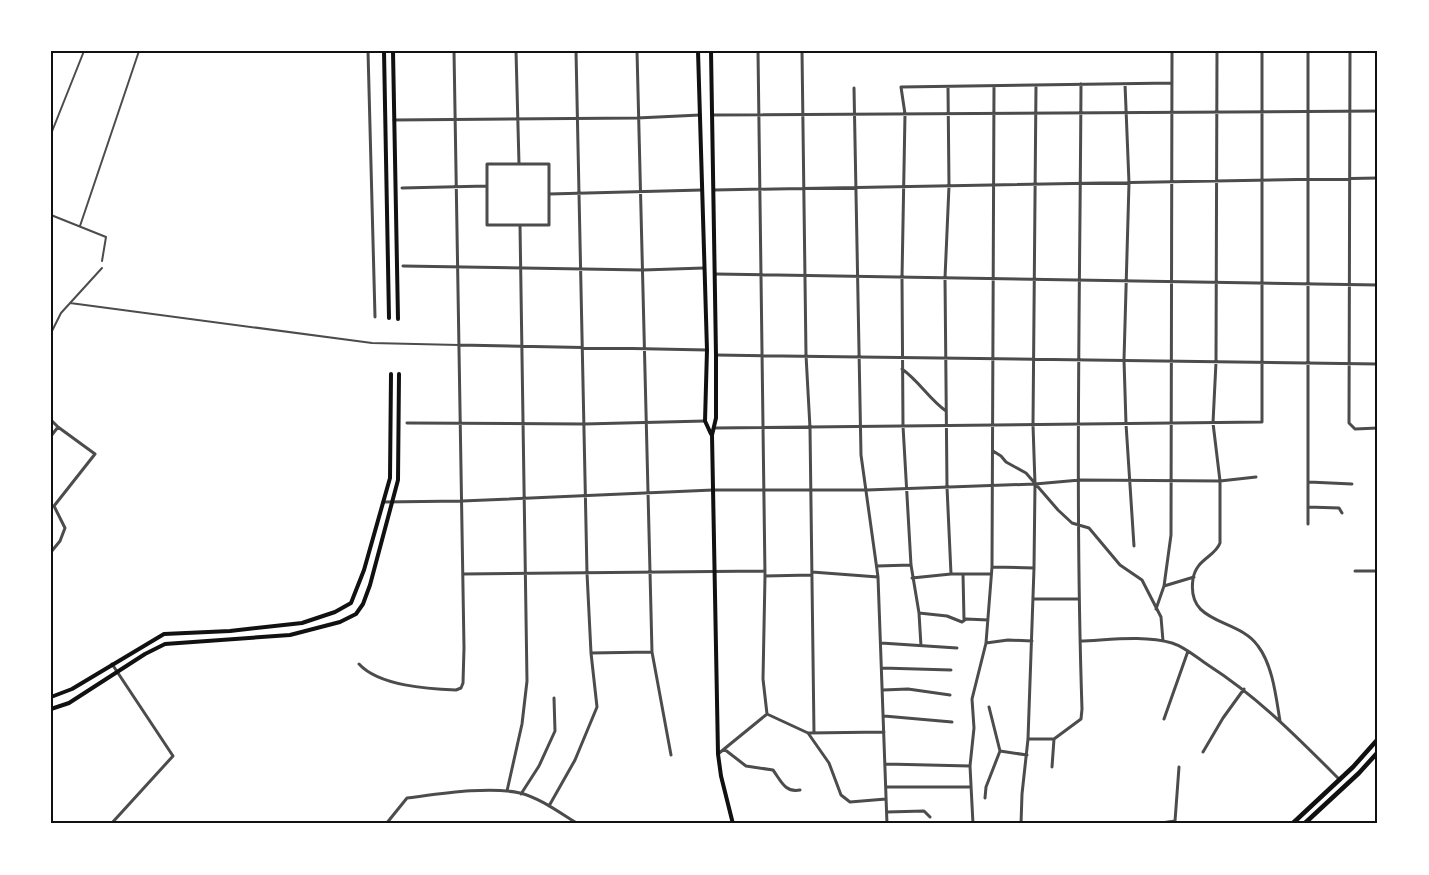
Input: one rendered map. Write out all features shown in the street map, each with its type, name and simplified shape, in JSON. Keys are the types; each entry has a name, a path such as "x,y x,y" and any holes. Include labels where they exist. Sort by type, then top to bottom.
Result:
{"main road":[{"path":"384,51 389,318"},
{"path":"393,51 398,319"},
{"path":"698,51 707,350 705,421 712,435"},
{"path":"711,51 716,355 716,418 712,435 718,754 733,824"},
{"path":"51,697 72,689 151,640 169,633 230,631 302,623 344,609 351,603 357,592 390,478 391,374"},
{"path":"51,709 69,703 145,654 165,644 290,635 340,622 356,614 363,604 370,585 393,503 399,470 399,374"},
{"path":"1292,824 1340,780 1378,739"},
{"path":"1304,824 1352,780 1378,752"}],"street":[{"path":"51,134 84,51"},
{"path":"80,226 140,51"},
{"path":"368,51 375,317"},
{"path":"359,664 370,673 416,688 456,690 461,688 463,683 454,51"},
{"path":"516,51 519,164"},
{"path":"549,806 575,760 597,707 591,653 587,573 576,51"},
{"path":"637,51 652,652 671,756"},
{"path":"758,51 765,576 763,679 768,714"},
{"path":"802,51 814,733"},
{"path":"1156,609 1164,586 1171,535 1172,51"},
{"path":"1217,51 1216,362 1213,423 1220,481 1220,546 1202,562 1194,577 1193,599 1197,607 1246,634 1260,648 1272,681 1281,721"},
{"path":"707,428 1262,422 1262,51"},
{"path":"1308,51 1308,524"},
{"path":"1350,51 1348,423 1355,429 1378,429"},
{"path":"921,646 919,614 912,578 903,426 902,278 905,114 900,87 1172,83"},
{"path":"1028,739 1054,739 1081,719 1079,599 1080,84"},
{"path":"1125,84 1129,183 1124,360 1134,546"},
{"path":"1021,824 1028,739 1034,599 1036,85"},
{"path":"973,824 970,766 974,728 972,699 986,643 992,574 994,86"},
{"path":"948,87 949,186 945,278 947,487 951,574"},
{"path":"855,88 859,427 878,576 887,824"},
{"path":"712,115 1378,111"},
{"path":"394,120 578,119 700,115"},
{"path":"487,164 519,164 549,164 549,225 487,225 487,164"},
{"path":"714,190 1378,178"},
{"path":"402,188 487,186"},
{"path":"549,194 702,190"},
{"path":"51,215 106,237 102,261"},
{"path":"507,792 522,724 526,689 520,225"},
{"path":"403,266 643,270 704,268"},
{"path":"51,333 61,313 102,268"},
{"path":"715,274 1378,285"},
{"path":"70,303 372,343 522,348 707,350"},
{"path":"716,355 1378,364"},
{"path":"902,369 912,375 934,403 946,412"},
{"path":"51,420 95,454 53,508"},
{"path":"407,423 584,424 705,421"},
{"path":"51,436 58,427"},
{"path":"993,451 1002,456 1005,462 1023,471 1070,521 1091,530 1120,566 1142,580 1161,617 1163,641"},
{"path":"383,502 462,501 713,490 867,490 1035,484 1080,480 1220,481 1256,477"},
{"path":"1308,482 1352,484"},
{"path":"51,501 65,528 60,541 51,552"},
{"path":"1308,507 1340,508 1342,513"},
{"path":"877,566 911,565"},
{"path":"992,567 1034,568"},
{"path":"1355,570 1378,571"},
{"path":"463,574 764,571"},
{"path":"765,576 812,573 878,576"},
{"path":"912,578 951,574 992,574"},
{"path":"963,574 964,620"},
{"path":"1164,586 1194,577"},
{"path":"1034,599 1079,599"},
{"path":"919,614 947,616 958,622 988,620"},
{"path":"1080,641 1127,639 1163,641 1178,645 1244,689 1281,721 1340,780"},
{"path":"986,643 1008,640 1032,641"},
{"path":"881,643 957,648"},
{"path":"1164,718 1188,651"},
{"path":"591,653 652,652"},
{"path":"111,824 173,756 112,664"},
{"path":"882,668 951,670"},
{"path":"883,690 908,689 950,695"},
{"path":"1203,752 1244,689"},
{"path":"521,794 539,766 555,731 554,698"},
{"path":"985,798 986,787 1000,751 989,707"},
{"path":"768,714 808,733 885,732"},
{"path":"718,754 768,714"},
{"path":"884,716 952,722"},
{"path":"808,733 829,763 845,800 850,802 886,799"},
{"path":"1052,767 1054,739"},
{"path":"724,749 746,766 773,770 786,789 800,790"},
{"path":"1000,751 1027,754"},
{"path":"886,764 970,766"},
{"path":"1179,767 1175,820 1179,824"},
{"path":"886,787 971,787"},
{"path":"386,824 407,798 455,792 521,794 549,806 578,824"},
{"path":"887,812 924,812 930,817"},
{"path":"1154,824 1175,820"}]}
